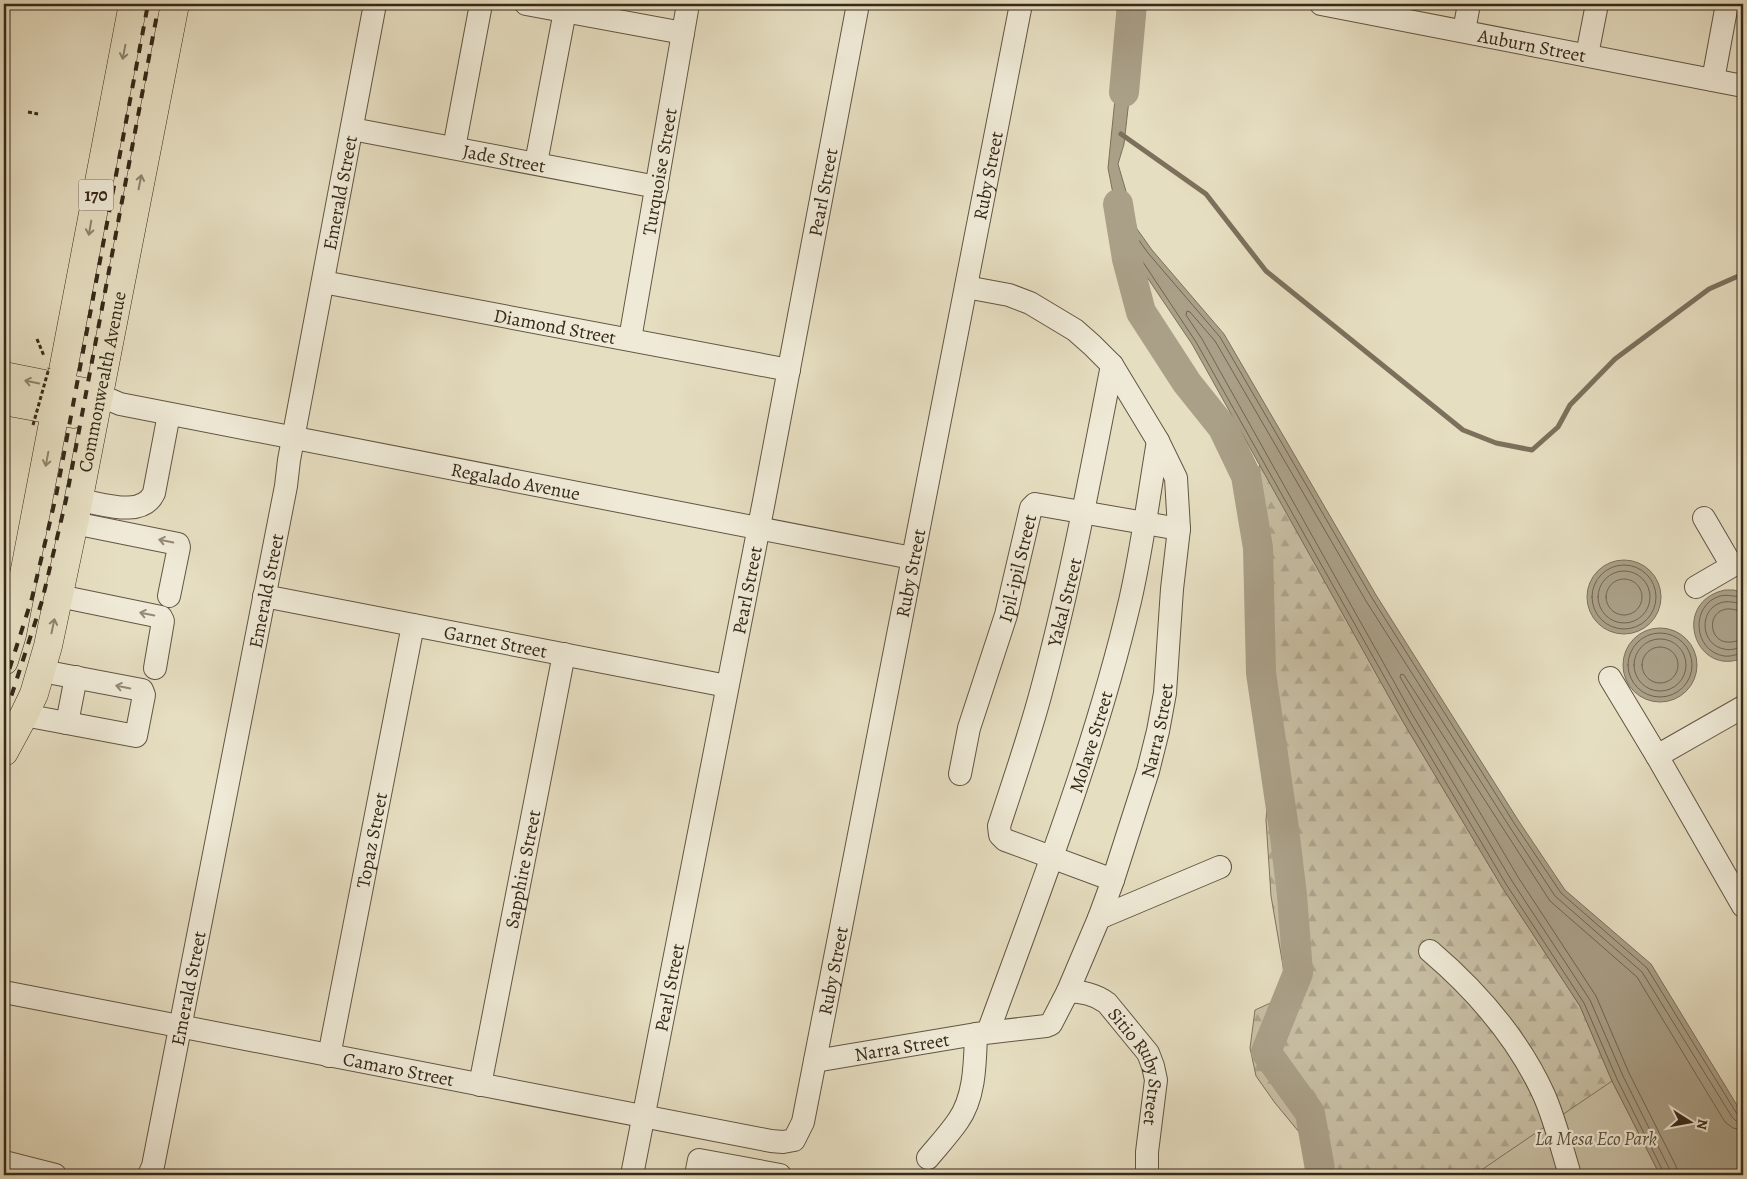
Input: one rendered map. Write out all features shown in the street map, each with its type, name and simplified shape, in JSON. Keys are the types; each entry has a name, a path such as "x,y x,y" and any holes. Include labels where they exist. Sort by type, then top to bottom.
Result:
{"main road":[{"name":"Commonwealth Avenue","path":"6,656 55,389 133,4"},
{"name":"Commonwealth Avenue","path":"4,752 24,715 42,671 77,511 105,406 175,4"},
{"name":"Regalado Avenue","path":"4,376 55,389 105,406"},
{"name":"Regalado Avenue","path":"4,401 55,389"},
{"path":"6,656 26,666 33,673 42,671"}],"street":[{"name":"Emerald Street","path":"149,1175 153,1166 181,1027 375,4"},
{"path":"454,148 481,4"},
{"path":"526,4 683,34"},
{"name":"Turquoise Street","path":"630,340 688,4"},
{"name":"Pearl Street","path":"632,1175 789,370 858,4"},
{"name":"Ruby Street","path":"794,1140 803,1122 1020,4"},
{"path":"1464,32 1469,4"},
{"path":"1587,55 1597,4"},
{"path":"1713,80 1727,4"},
{"name":"Auburn Street","path":"1330,5 1743,86"},
{"path":"536,164 565,11"},
{"name":"Jade Street","path":"352,129 657,186"},
{"name":"Diamond Street","path":"323,282 789,370"},
{"name":"Narra Street","path":"815,1061 982,1033 1046,1026 1054,1020 1099,918 1113,880 1148,771 1158,732 1166,685 1172,589 1179,529 1176,478 1158,441 1112,365 1075,330 1030,303 1009,295 966,286"},
{"name":"Yakal Street","path":"1052,858 1005,840 1000,835 999,826 1040,698 1084,513 1112,365"},
{"name":"Regalado Avenue","path":"105,406 169,414 912,558"},
{"path":"77,511 132,508 147,503 154,493 169,414"},
{"name":"Molave Street","path":"928,1158 958,1121 967,1104 982,1033 1052,858 1101,706 1130,599 1158,441"},
{"name":"Ipil-ipil Street","path":"960,774 969,728 1006,615 1031,508 1035,504 1179,529"},
{"path":"77,511 178,544 169,596"},
{"path":"1696,587 1739,568 1704,518"},
{"path":"59,596 161,617 163,621 155,668"},
{"name":"Garnet Street","path":"264,596 727,686"},
{"name":"Topaz Street","path":"329,1056 413,625"},
{"name":"Sapphire Street","path":"480,1085 564,654"},
{"path":"24,715 136,736 144,695 142,690 42,671"},
{"path":"67,723 76,677"},
{"path":"1610,678 1743,906"},
{"path":"1657,756 1743,707"},
{"path":"1052,858 1113,880"},
{"path":"1099,918 1220,868"},
{"path":"1430,952 1454,971 1476,994 1499,1021 1527,1060 1545,1097 1570,1175"},
{"name":"Sitio Ruby Street","path":"1068,991 1085,993 1100,998 1107,1003 1148,1053 1156,1080 1147,1175"},
{"name":"Camaro Street","path":"4,992 771,1141 783,1142 794,1140"},
{"path":"696,1175 699,1160 780,1175"},
{"path":"4,1162 55,1175"}],"path":[{"path":"28,112 38,114"},
{"path":"33,425 55,389"}],"green space":[{"path":"1260,465 1402,720 1502,887 1580,1006 1612,1081 1660,1175 1309,1175 1304,1138 1275,1103 1256,1076 1250,1048 1255,1010 1288,995 1271,896 1266,820 1269,776 1240,506"},
{"name":"La Mesa Eco Park","path":"1612,1081 1660,1175 1474,1175"}],"water":[{"path":"1117,4 1123,4 1130,91 1124,144 1118,164 1137,229 1152,250 1224,334 1376,595 1518,820 1565,890 1651,964 1743,1115 1743,1175 1660,1175 1612,1081 1580,1006 1502,887 1402,720 1192,344 1122,240 1108,168 1116,89 1123,70"},
{"path":"1624,560 1645,566 1655,576 1661,597 1655,618 1645,628 1624,634 1603,628 1593,618 1587,597 1593,576 1603,566"},
{"path":"1725,590 1743,593 1743,658 1726,661 1712,658 1702,648 1695,636 1694,622 1698,608 1708,597"},
{"path":"1660,628 1681,634 1691,644 1697,665 1691,686 1681,696 1660,702 1639,696 1629,686 1623,665 1629,644 1639,634"}],"waterway":[{"path":"1124,92 1132,4"},
{"path":"1121,134 1206,194 1266,271 1463,430 1496,443 1532,450 1558,427 1570,405 1615,359 1709,289 1743,274"},
{"path":"1118,204 1127,259 1141,312 1187,383 1223,428 1246,476 1258,548 1261,673 1284,829 1292,895 1298,973 1266,1052 1310,1113 1321,1175"}],"railway":[{"path":"4,686 32,598 56,496 148,4"},
{"path":"4,712 12,694 42,601 66,500 159,4"}]}
